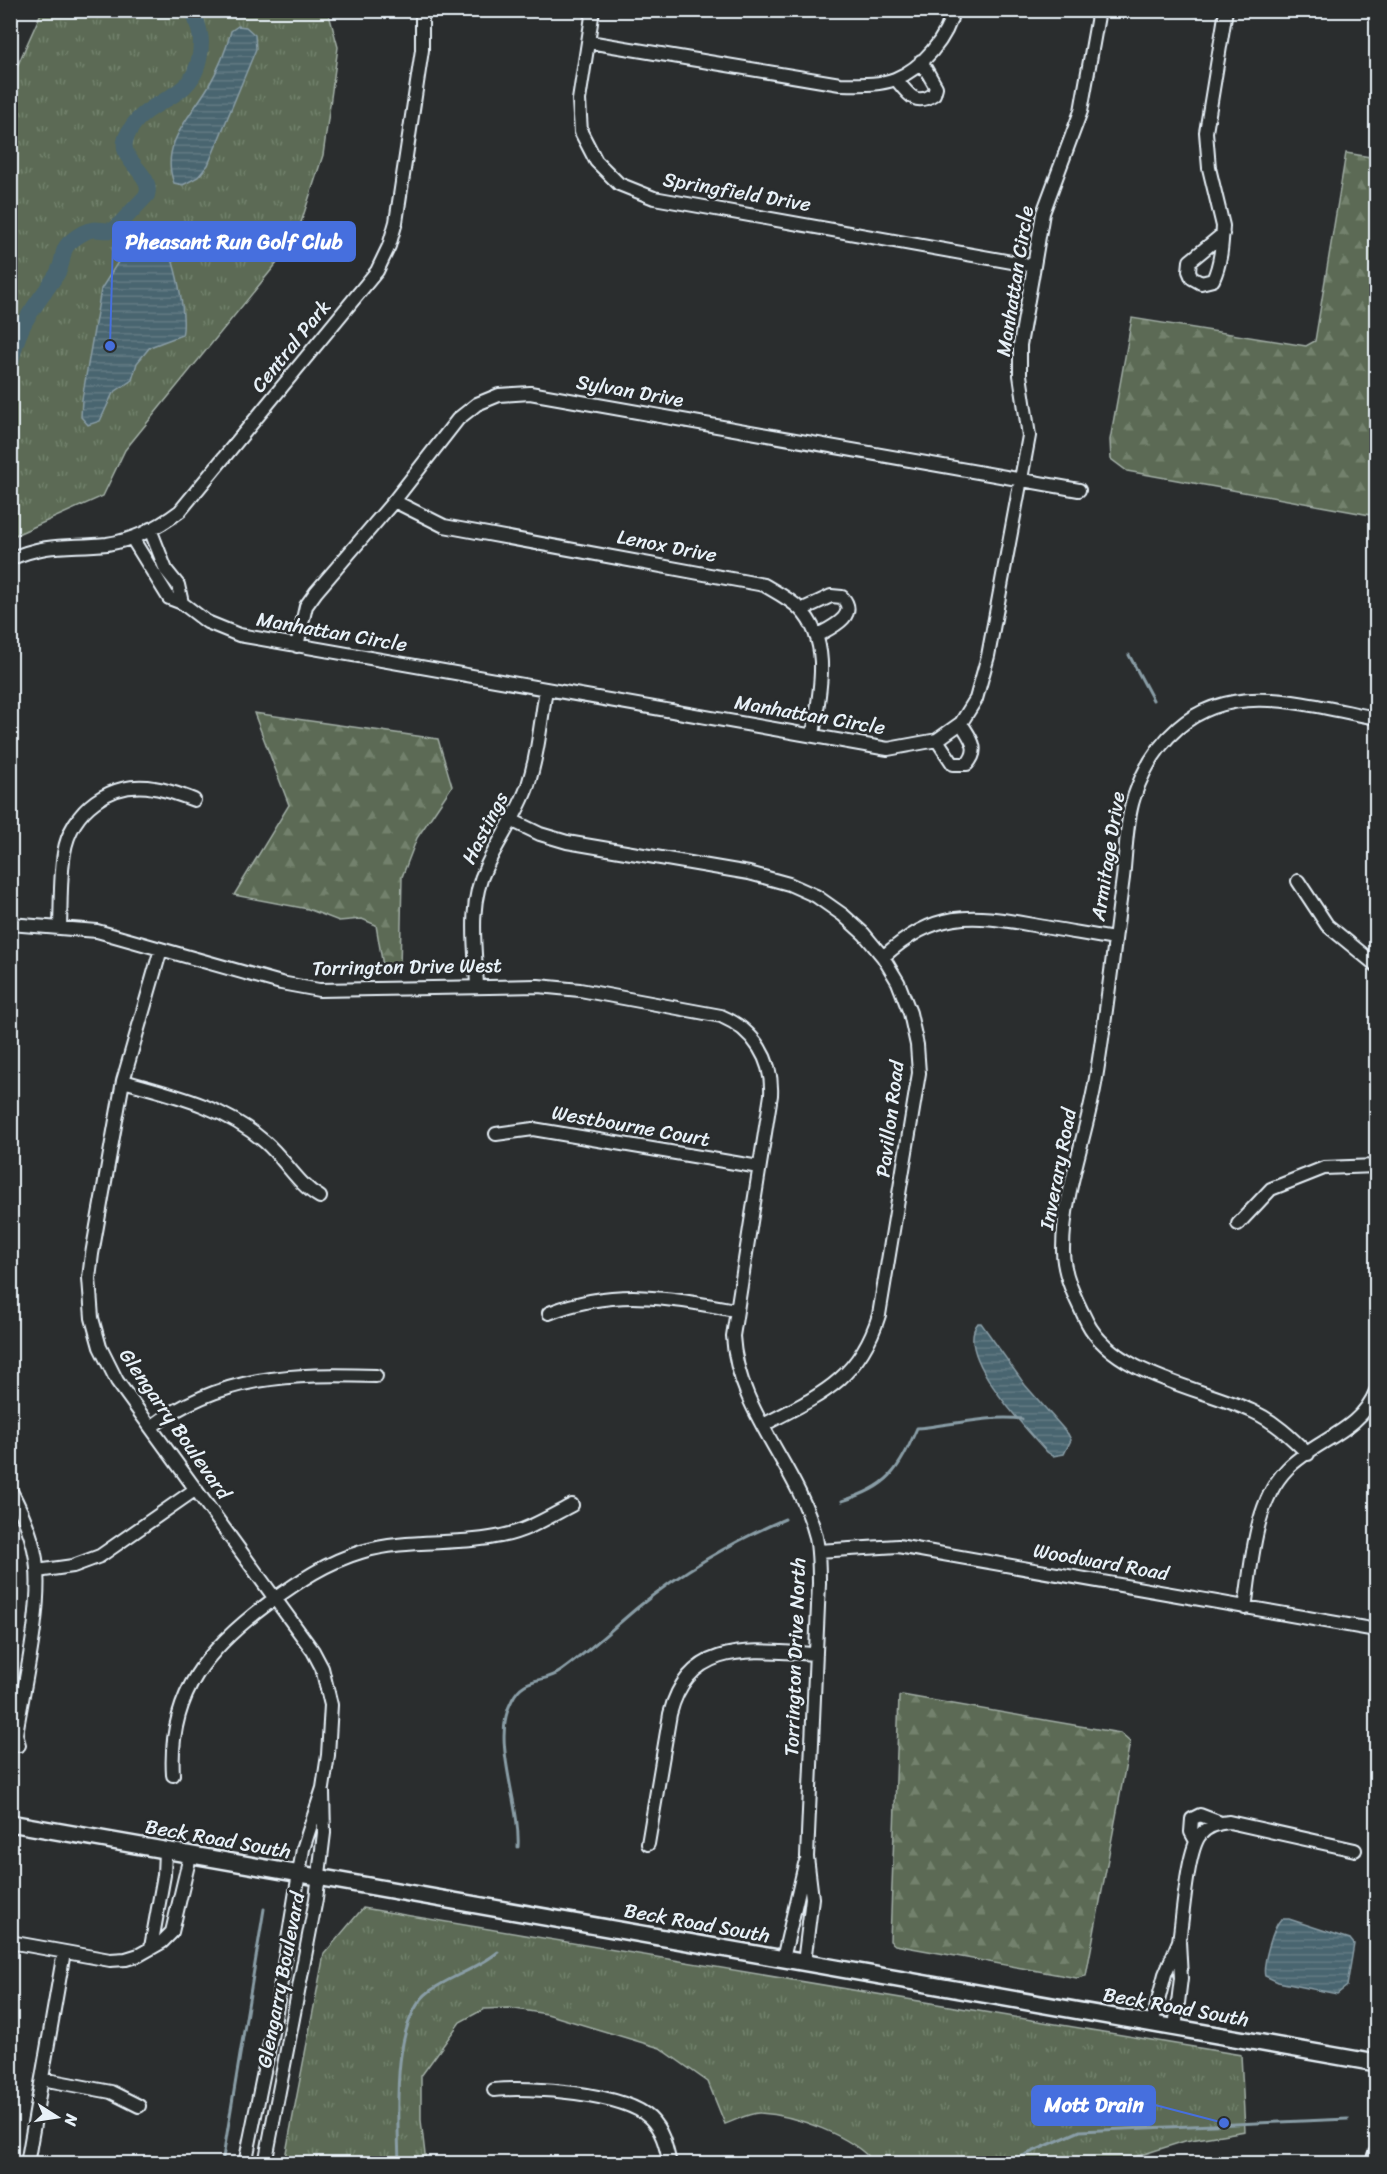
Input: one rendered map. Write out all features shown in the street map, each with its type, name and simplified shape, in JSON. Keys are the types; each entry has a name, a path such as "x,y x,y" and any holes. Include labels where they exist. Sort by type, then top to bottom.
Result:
{"main road":[{"name":"Beck Road South","path":"10,1823 1377,2063"},
{"path":"1375,2163 1377,2155"}],"street":[{"name":"Central Park","path":"10,559 35,549 60,545 108,544 132,537 164,523 192,498 377,271 389,246 396,222 423,50 422,10"},
{"name":"Springfield Drive","path":"594,10 579,100 581,132 596,161 619,184 654,198 1034,266"},
{"path":"589,42 840,84 873,84 896,79 921,61 941,40 953,10"},
{"name":"Manhattan Circle","path":"132,537 168,598 182,603 207,622 239,635 888,749 937,740 962,723 976,699 988,656 1029,436 1020,375 1020,345 1043,213 1081,111 1100,10"},
{"path":"1222,234 1223,226 1209,168 1206,132 1226,10"},
{"path":"896,79 913,99 919,101 934,94 936,87 921,61"},
{"name":"Sylvan Drive","path":"297,646 306,606 316,592 394,501 458,419 477,404 499,395 530,393 1079,490"},
{"name":"Lenox Drive","path":"394,501 444,526 579,549 764,585 801,610 816,636 822,670 813,735"},
{"path":"150,529 166,570 178,585 182,603"},
{"path":"801,610 831,596 842,597 846,601 848,610 845,618 816,636"},
{"name":"Hastings","path":"477,985 474,914 477,894 486,865 507,832 532,770 546,689"},
{"name":"Armitage Drive","path":"883,957 912,935 929,926 961,917 994,917 1115,939 1133,800 1153,754 1179,727 1207,709 1240,700 1274,698 1377,717"},
{"path":"937,740 953,764 967,764 973,757 975,747 962,723"},
{"path":"60,926 66,843 75,823 88,806 107,793 129,787 154,788 194,800"},
{"name":"Pavillon Road","path":"511,820 540,834 567,842 749,873 789,884 816,896 843,915 864,934 883,957 898,982 910,1013 917,1045 919,1073 879,1315 865,1350 842,1379 821,1395 762,1425"},
{"path":"1298,881 1327,925 1377,965"},
{"name":"Torrington Drive West","path":"10,924 60,926 97,931 281,983 318,990 477,985 538,986 580,990 703,1012 736,1024 748,1033 760,1049"},
{"name":"Inverary Road","path":"1115,939 1096,1078 1065,1216 1063,1252 1071,1287 1089,1326 1112,1351 1149,1372 1252,1411 1283,1429 1308,1454"},
{"name":"Glengarry Boulevard","path":"161,949 123,1081 92,1254 90,1302 96,1335 106,1363 313,1651 328,1686 332,1722 323,1788 324,1833 319,1878 265,2163"},
{"name":"Torrington Drive North","path":"760,1049 767,1063 771,1087 735,1310 733,1336 736,1363 745,1392 807,1513 818,1551 807,1857 812,1898 804,1963"},
{"path":"123,1081 192,1101 228,1116 266,1142 308,1190 320,1197"},
{"name":"Westbourne Court","path":"496,1134 533,1129 759,1167"},
{"path":"1238,1224 1271,1189 1324,1168 1377,1166"},
{"path":"549,1313 584,1301 627,1296 673,1299 735,1310"},
{"path":"151,1427 190,1401 230,1386 274,1379 376,1376"},
{"path":"1245,1608 1255,1540 1267,1502 1287,1469 1350,1427 1377,1391"},
{"path":"10,1489 30,1532 37,1570 36,1602 16,1734 19,1745"},
{"path":"37,1570 73,1566 100,1556 195,1489"},
{"path":"173,1774 172,1759 178,1720 193,1681 217,1645 275,1598 318,1570 361,1552 400,1544 504,1535 523,1530 572,1505"},
{"name":"Woodward Road","path":"818,1551 898,1546 1377,1630"},
{"path":"648,1844 670,1714 675,1697 687,1677 713,1658 735,1652 816,1653"},
{"name":"Glengarry Boulevard","path":"245,2163 275,2018 298,1875 308,1829 323,1788"},
{"path":"1175,2028 1181,1978 1179,1941 1194,1846 1205,1830 1221,1823 1355,1850"},
{"path":"151,1947 164,1875 165,1851"},
{"path":"10,1942 115,1961 133,1957 162,1942 172,1932 190,1856"},
{"name":"Torrington Drive North","path":"783,1959 807,1857"},
{"path":"1152,2024 1165,1974 1179,1941"},
{"path":"27,2163 64,1952"},
{"path":"42,2079 111,2092 139,2106"},
{"path":"494,2090 534,2088 634,2107 656,2124 664,2140 670,2163"},
{"path":"251,2138 269,2142"}],"green space":[{"path":"42,11 328,11 338,47 323,155 295,241 125,450 103,496 11,537 11,80"},
{"path":"1346,153 1376,158 1376,516 1127,471 1111,459 1110,440 1132,318 1306,346 1315,341"},
{"path":"254,713 438,739 452,786 417,838 402,877 400,969 384,972 376,925 362,919 339,921 308,909 234,895 289,805"},
{"path":"902,1695 1120,1733 1130,1742 1086,1976 1077,1978 895,1945 890,1941 899,1697"},
{"path":"363,1908 1241,2055 1245,2131 1185,2141 1116,2163 874,2163 865,2153 838,2136 790,2118 756,2113 725,2124 708,2082 660,2048 547,2014 509,2008 484,2009 460,2022 421,2076 421,2120 426,2163 284,2163 324,1954"}],"water":[{"path":"238,26 246,27 255,35 256,49 208,165 198,177 183,185 174,183 170,169 174,144 186,120 216,73 231,31"},
{"path":"156,228 168,247 177,278 183,312 182,335 150,347 137,363 132,380 113,393 100,421 88,425 81,417 82,399 101,289 118,262"},
{"path":"978,1323 981,1323 1025,1385 1068,1434 1071,1440 1064,1454 1053,1456 1047,1452 1024,1427 996,1390 975,1353 973,1336"},
{"path":"1281,1919 1289,1919 1350,1939 1354,1944 1347,1986 1337,1994 1278,1982 1265,1976 1269,1946"}],"waterway":[{"path":"10,368 22,327 57,274 65,248 87,231 114,230 147,195 148,187 145,180 126,154 126,138 135,123 146,112 182,89 192,78 198,63 201,42 193,10"},
{"path":"1129,655 1153,700"},
{"path":"842,1501 871,1490 890,1475 904,1456 917,1428 983,1419 1022,1419"},
{"path":"518,1847 518,1830 504,1734 506,1716 517,1692 528,1683 561,1671 653,1595 689,1570 727,1547 785,1519"},
{"path":"222,2164 264,1909"},
{"path":"399,2164 399,2071 408,2024 417,2005 430,1991 498,1952"},
{"path":"1004,2164 1080,2131 1348,2119"}],"place":[{"name":"Pheasant Run Golf Club","path":"110,346"},
{"name":"Mott Drain","path":"1224,2123"}]}
